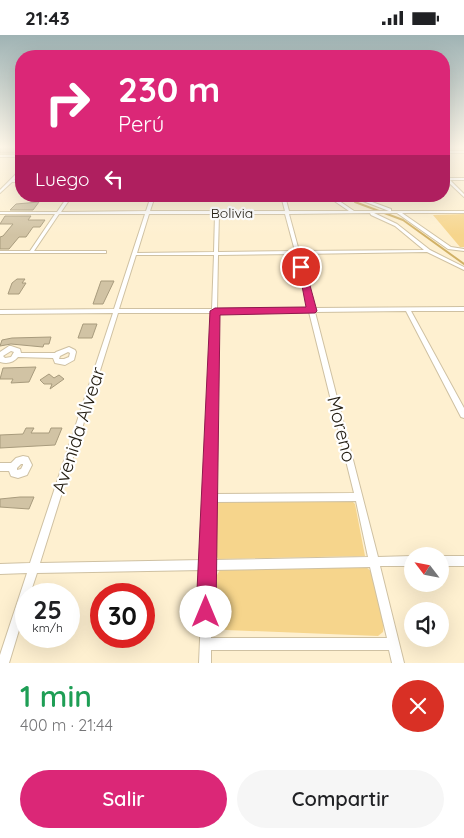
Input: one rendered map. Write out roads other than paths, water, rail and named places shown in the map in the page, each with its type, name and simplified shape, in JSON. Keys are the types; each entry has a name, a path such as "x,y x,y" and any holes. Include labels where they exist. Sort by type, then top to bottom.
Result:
{"street":[{"path":"0,192 15,177"},
{"path":"450,178 464,179"},
{"path":"450,182 464,195"},
{"path":"31,252 66,202"},
{"name":"Avenida Alvear","path":"3,663 151,202"},
{"name":"Moreno","path":"284,202 359,497 398,663"},
{"path":"338,202 354,212"},
{"path":"363,202 396,212 453,249 464,250"},
{"path":"371,212 396,225 428,251 464,269"},
{"name":"Bolivia","path":"0,213 464,212"},
{"path":"205,663 206,563 210,498 217,213"},
{"path":"135,253 428,251"},
{"path":"0,252 104,252"},
{"path":"0,313 463,309"},
{"path":"408,310 464,415"},
{"path":"0,355 14,348 18,351 17,355"},
{"path":"0,355 9,360 17,355 56,356"},
{"path":"0,467 13,467"},
{"path":"210,498 359,497"},
{"path":"0,569 206,563 404,561"},
{"path":"449,561 464,561"},
{"path":"206,644 393,644"}],"waterway":[{"path":"355,202 403,220 464,264"}]}
